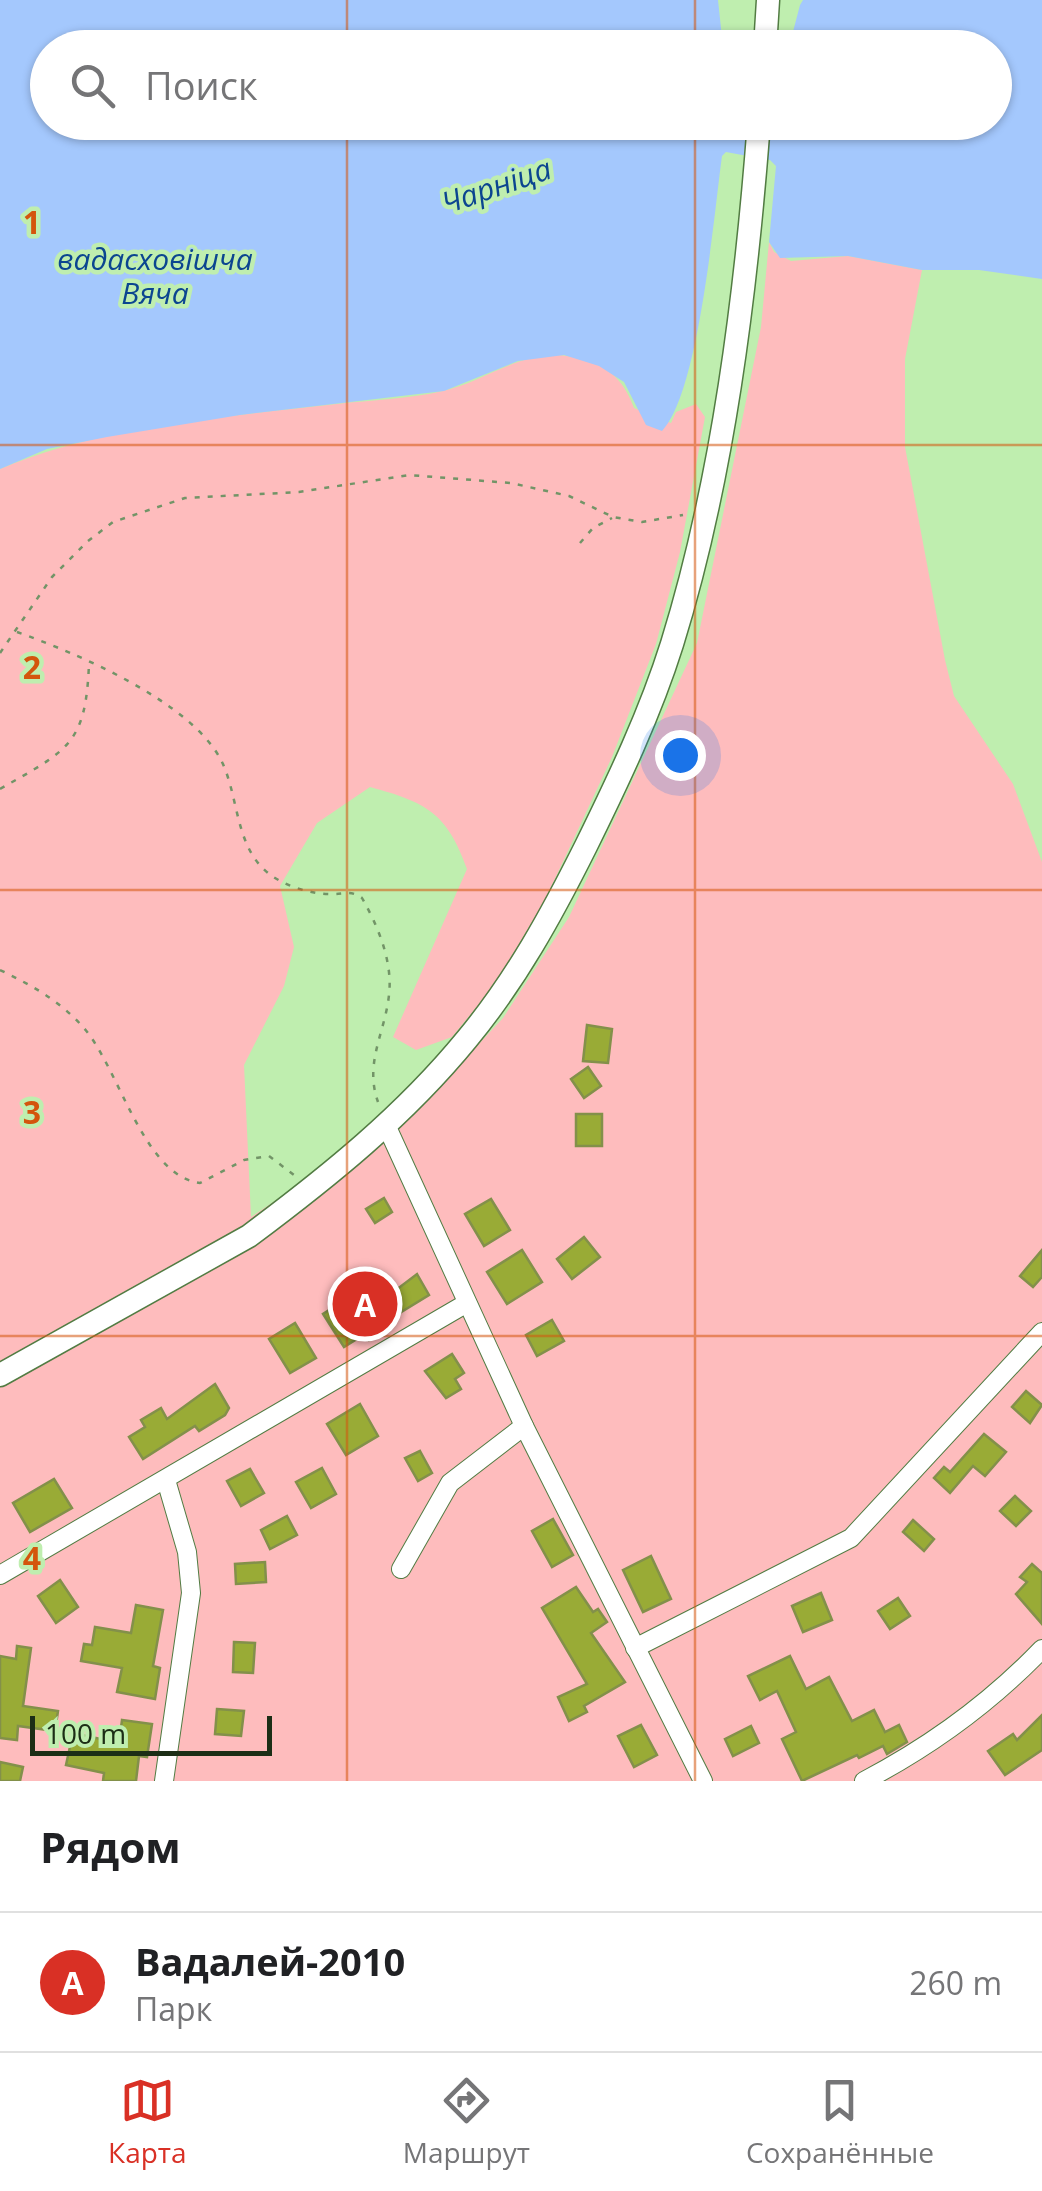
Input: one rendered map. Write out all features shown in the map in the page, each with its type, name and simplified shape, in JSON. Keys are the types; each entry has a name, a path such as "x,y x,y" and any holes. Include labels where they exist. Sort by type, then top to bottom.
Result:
{"street":[{"path":"766,30 768,0"},
{"path":"0,1375 248,1236 309,1190 387,1127 468,1038 511,982 554,908 607,802 671,647 707,509 758,140"},
{"path":"387,1127 524,1426 703,1781"},
{"path":"0,1574 467,1302"},
{"path":"635,1648 851,1538 1042,1332"},
{"path":"400,1569 450,1482 524,1426"},
{"path":"164,1781 191,1593 187,1552 166,1480"},
{"path":"864,1781 911,1756 1004,1688 1042,1649"}],"path":[{"path":"0,653 52,576 113,522 185,498 299,492 409,475 511,482 568,496 613,518 663,522 707,509"},
{"path":"580,543 594,528 613,518"},
{"path":"16,631 90,660 152,696 204,737 220,757 232,786 244,840 269,874 290,886 362,898 386,957 390,991 372,1061 372,1088 387,1127"},
{"path":"0,789 61,752 78,734 85,718 90,660"},
{"path":"0,970 43,990 83,1027 111,1068 142,1133 171,1171 200,1183 244,1160 269,1156 309,1190"}],"shaded area":[{"path":"769,242 774,252 791,261 848,256 922,270 905,359 905,447 945,660 954,696 1013,784 1042,862 1042,1781 0,1781 0,469 81,442 166,425 430,394 519,362 551,355 601,366 624,387 634,408 671,423 676,412 696,404 705,417 680,552 656,644 612,757 545,900 494,986 452,1037 416,1050 393,1037 467,869 451,834 432,812 406,798 370,787 317,823 280,886 294,947 284,986 244,1065 251,1217 417,1106 447,1078 503,1018 569,917 697,643 761,327"}],"water":[{"name":"вадасховішча Вяча","path":"0,0 718,0 721,30 30,30 30,140 1012,140 1012,30 793,30 803,0 1042,0 1042,279 979,270 922,270 848,256 780,258 769,242 776,166 770,160 726,152 722,156 695,343 675,411 662,431 646,425 624,382 599,366 564,355 518,361 444,391 240,415 107,437 47,449 0,469"}],"building":[{"path":"587,1025 612,1029 608,1063 583,1061"},
{"path":"588,1067 601,1086 584,1098 571,1079"},
{"path":"576,1114 602,1114 602,1146 576,1146"},
{"path":"384,1198 392,1212 375,1223 366,1209"},
{"path":"491,1199 510,1230 484,1246 465,1214"},
{"path":"584,1237 600,1257 572,1279 557,1259"},
{"path":"522,1250 542,1282 507,1304 487,1272"},
{"path":"1042,1250 1042,1277 1033,1287 1020,1276"},
{"path":"417,1274 429,1295 385,1322 389,1327 369,1340 365,1334 344,1347 323,1314 364,1288 375,1306"},
{"path":"552,1320 564,1341 537,1356 526,1335"},
{"path":"295,1323 316,1358 290,1373 269,1339"},
{"path":"452,1354 464,1373 455,1379 461,1389 446,1398 425,1371"},
{"path":"215,1384 229,1408 225,1415 199,1431 195,1426 143,1459 129,1437 145,1427 141,1420 161,1408 167,1419"},
{"path":"1026,1391 1042,1405 1030,1423 1012,1407"},
{"path":"360,1404 378,1436 346,1455 327,1424"},
{"path":"984,1434 1006,1452 985,1476 973,1466 950,1493 934,1478 944,1467 950,1472"},
{"path":"420,1451 432,1473 418,1481 405,1458"},
{"path":"322,1468 336,1494 311,1508 296,1482"},
{"path":"250,1469 264,1493 241,1506 227,1481"},
{"path":"54,1479 72,1508 30,1532 13,1503"},
{"path":"1015,1496 1031,1511 1016,1526 1000,1511"},
{"path":"287,1516 297,1535 270,1549 261,1530"},
{"path":"553,1519 573,1555 552,1567 532,1531"},
{"path":"913,1520 934,1539 924,1551 903,1532"},
{"path":"651,1556 671,1599 643,1612 623,1570"},
{"path":"265,1562 266,1582 236,1584 235,1564"},
{"path":"1032,1564 1042,1573 1042,1624 1016,1594 1027,1582 1020,1577"},
{"path":"60,1580 78,1607 56,1623 38,1596"},
{"path":"576,1587 593,1612 598,1609 607,1622 591,1633 625,1682 584,1706 587,1712 569,1721 558,1697 587,1684 542,1608"},
{"path":"821,1593 832,1620 803,1632 792,1606"},
{"path":"898,1598 910,1616 890,1629 878,1611"},
{"path":"136,1605 163,1610 153,1666 160,1668 155,1699 117,1692 122,1668 81,1661 84,1644 92,1645 95,1627 131,1633"},
{"path":"234,1642 255,1643 253,1673 233,1672"},
{"path":"17,1646 31,1648 23,1706 58,1711 55,1731 18,1726 17,1740 0,1738 0,1656 16,1659"},
{"path":"790,1656 806,1689 829,1677 852,1721 874,1710 885,1732 899,1725 907,1742 887,1754 883,1746 859,1758 857,1755 802,1781 782,1739 796,1732 777,1691 760,1700 748,1676"},
{"path":"217,1709 244,1711 241,1736 215,1734"},
{"path":"1042,1715 1042,1750 1005,1775 988,1751 1013,1734 1017,1740"},
{"path":"122,1720 152,1724 147,1757 139,1756 136,1781 103,1781 104,1773 66,1765 73,1733 119,1743"},
{"path":"641,1725 657,1755 634,1767 618,1736"},
{"path":"751,1726 759,1743 733,1756 725,1739"},
{"path":"0,1762 23,1767 20,1781 0,1781"}],"place":[{"name":"Вадалей-2010","path":"365,1304"}],"water label":[{"name":"Чарніца","path":"496,185"}]}
